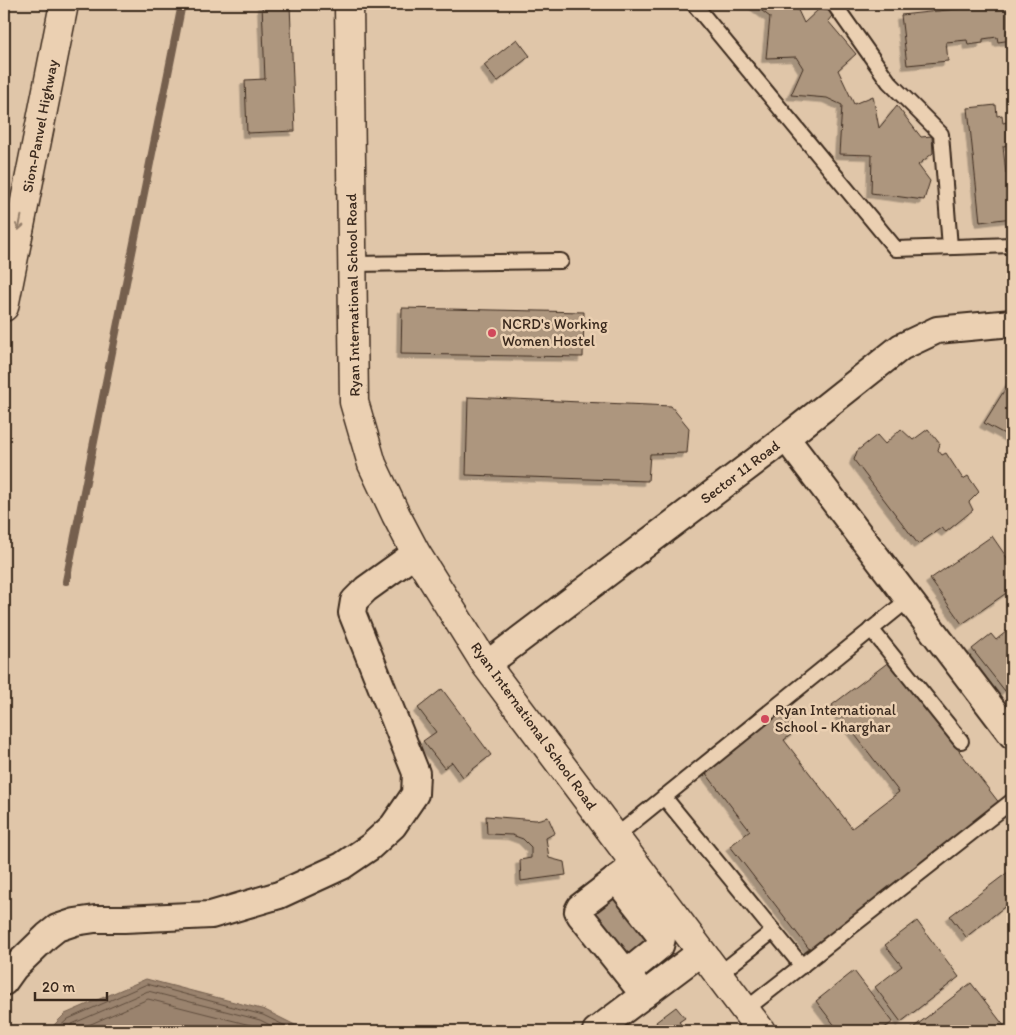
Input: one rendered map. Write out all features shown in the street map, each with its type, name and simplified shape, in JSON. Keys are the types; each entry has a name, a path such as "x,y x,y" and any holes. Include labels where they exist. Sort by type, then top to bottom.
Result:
{"main road":[{"name":"Sion-Panvel Highway","path":"4,307 64,4"},
{"name":"Ryan International School Road","path":"349,4 354,402 372,464 416,553 486,665 616,836 626,872 701,952 753,1021"}],"street":[{"name":"Sector 11 Road","path":"486,665 786,438 901,347 937,330 1012,323"},
{"path":"786,438 1012,735"},
{"path":"4,982 14,968 58,928 75,922 95,919 211,916 279,895 342,866 370,846 393,826 415,794 416,773 352,613 354,601 366,589 416,553"},
{"path":"627,973 660,946 662,938 626,872 578,910 644,995"},
{"path":"604,1029 644,995 701,952"}],"lane":[{"path":"694,4 896,249 1012,245"},
{"path":"834,4 889,82 941,134 950,247"},
{"path":"352,264 561,261"},
{"path":"616,836 909,599"},
{"path":"871,629 961,741"},
{"path":"664,797 802,966"},
{"path":"753,1021 802,966 1012,801"},
{"path":"718,975 773,930"}],"water":[{"path":"146,979 265,1010 307,1031 48,1031 65,1014"}],"building":[{"path":"262,4 290,4 295,131 247,133 245,80 265,79"},
{"path":"753,4 796,6 804,23 819,9 835,12 828,21 856,54 838,70 854,104 873,96 879,128 897,106 921,137 932,136 933,153 918,165 930,181 924,200 871,193 872,155 839,154 842,105 827,98 791,95 803,68 796,57 766,58 770,17"},
{"path":"1012,4 1012,40 998,42 997,37 983,39 983,43 968,45 967,40 946,42 948,61 907,65 901,15"},
{"path":"517,39 530,56 497,82 484,65"},
{"path":"996,105 997,116 1002,115 1003,123 1007,122 1010,145 1003,146 1006,174 1012,173 1012,218 980,222 968,108"},
{"name":"NCRD's Working Women Hostel","path":"402,308 584,312 583,357 401,354"},
{"path":"1012,378 1012,438 984,423"},
{"path":"468,397 671,406 689,428 687,453 650,454 648,481 466,475"},
{"path":"901,429 913,440 928,429 940,444 938,450 942,455 946,453 963,479 968,476 979,492 969,502 973,510 946,532 941,528 918,544 854,460 857,451 877,435 885,444"},
{"path":"992,536 1012,565 1012,589 962,624 930,579"},
{"path":"1012,627 1012,685 1005,691 972,649 991,634 996,640"},
{"path":"890,661 1000,804 810,950 730,846 750,831 705,772 783,712 796,731 784,740 852,828 899,792 832,705"},
{"path":"442,689 491,755 463,777 452,762 444,768 423,741 436,732 418,708"},
{"path":"486,816 536,820 548,817 555,833 546,838 549,858 564,862 566,875 521,881 520,860 531,858 531,847 523,839 512,835 487,834"},
{"path":"1012,869 1012,901 966,937 950,916"},
{"path":"615,883 657,938 629,968 580,910"},
{"path":"917,921 959,977 901,1022 875,987 902,966 885,945"},
{"path":"854,971 893,1022 880,1031 839,1031 816,1001"},
{"path":"971,983 1008,1031 909,1031"},
{"path":"676,1007 685,1018 679,1022 686,1031 660,1031 662,1030 656,1022"}],"waterway":[{"path":"66,581 182,4"}],"place":[{"name":"NCRD's Working Women Hostel","path":"492,333"},
{"name":"Ryan International School - Kharghar","path":"765,719"}]}
